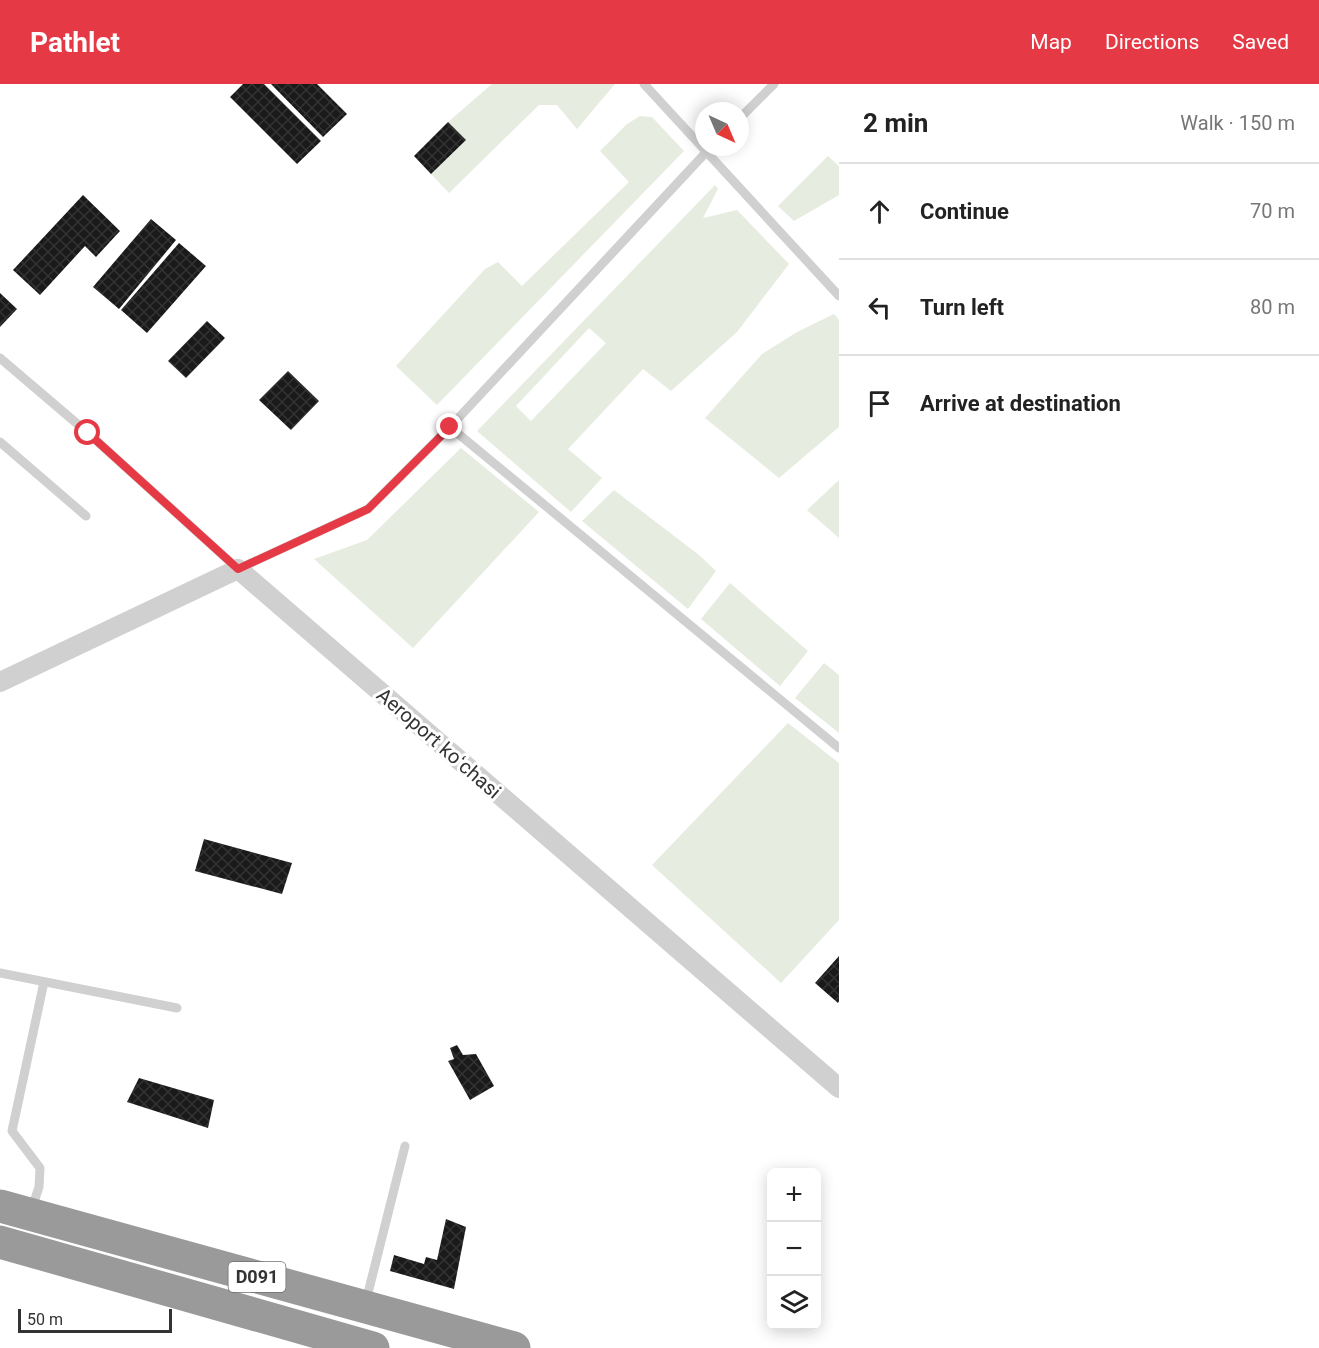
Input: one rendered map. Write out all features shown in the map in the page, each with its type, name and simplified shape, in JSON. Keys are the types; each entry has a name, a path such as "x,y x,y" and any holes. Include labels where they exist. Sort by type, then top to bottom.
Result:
{"highway":[{"name":"D091","path":"15,1210 514,1348"},
{"name":"D091","path":"0,1242 373,1348"}],"street":[{"path":"0,682 238,569"},
{"name":"Aeroport koʻchasi","path":"238,569 839,1088"}],"lane":[{"path":"644,84 695,135"},
{"path":"749,109 774,84"},
{"path":"0,358 88,433 238,569 368,509 450,427 702,156"},
{"path":"715,156 839,296"},
{"path":"450,427 839,748"},
{"path":"0,441 86,516"},
{"path":"0,973 177,1008"},
{"path":"15,1210 39,1187 40,1168 12,1131 44,982"},
{"path":"364,1306 405,1146"}],"shaded area":[{"path":"492,84 615,84 577,129 557,105 539,105 449,193 431,174 466,140 448,122"},
{"path":"640,116 652,117 684,151 437,405 396,366 485,269 498,262 522,286 629,182 600,151 627,124"},
{"path":"828,156 839,166 839,195 794,221 778,206"},
{"path":"715,185 718,189 703,218 737,210 789,264 737,332 671,391 643,369 568,449 602,478 571,512 477,431","holes":["589,328 606,343 531,421 516,406"]},
{"path":"834,314 839,320 839,427 779,478 705,418 762,354 797,332"},
{"path":"461,448 539,512 413,648 314,559 367,540"},
{"path":"839,480 839,538 807,510"},
{"path":"614,490 699,555 716,571 688,609 582,521"},
{"path":"730,583 808,651 780,686 701,619"},
{"path":"824,663 839,675 839,733 795,698"},
{"path":"788,723 839,763 839,920 781,983 652,865"}],"building":[{"path":"243,84 264,84 321,141 297,164 230,97"},
{"path":"271,84 317,84 347,114 323,137"},
{"path":"448,122 466,140 431,174 414,156"},
{"path":"83,195 120,231 96,257 85,246 40,295 13,270"},
{"path":"151,219 176,240 119,309 93,287"},
{"path":"179,243 206,266 147,333 121,310"},
{"path":"0,293 17,309 0,327"},
{"path":"207,321 225,338 186,378 168,361"},
{"path":"288,371 319,401 291,430 259,400"},
{"path":"204,839 292,863 282,894 195,871"},
{"path":"839,956 839,1001 838,1003 815,983"},
{"path":"457,1045 463,1055 476,1054 494,1086 470,1100 448,1061 454,1059 450,1048"},
{"path":"139,1078 214,1100 208,1128 127,1102"},
{"path":"446,1219 466,1227 454,1289 390,1271 394,1255 424,1264 426,1257 437,1260"}],"route":[{"path":"88,433 238,569 368,509 450,427"}]}
